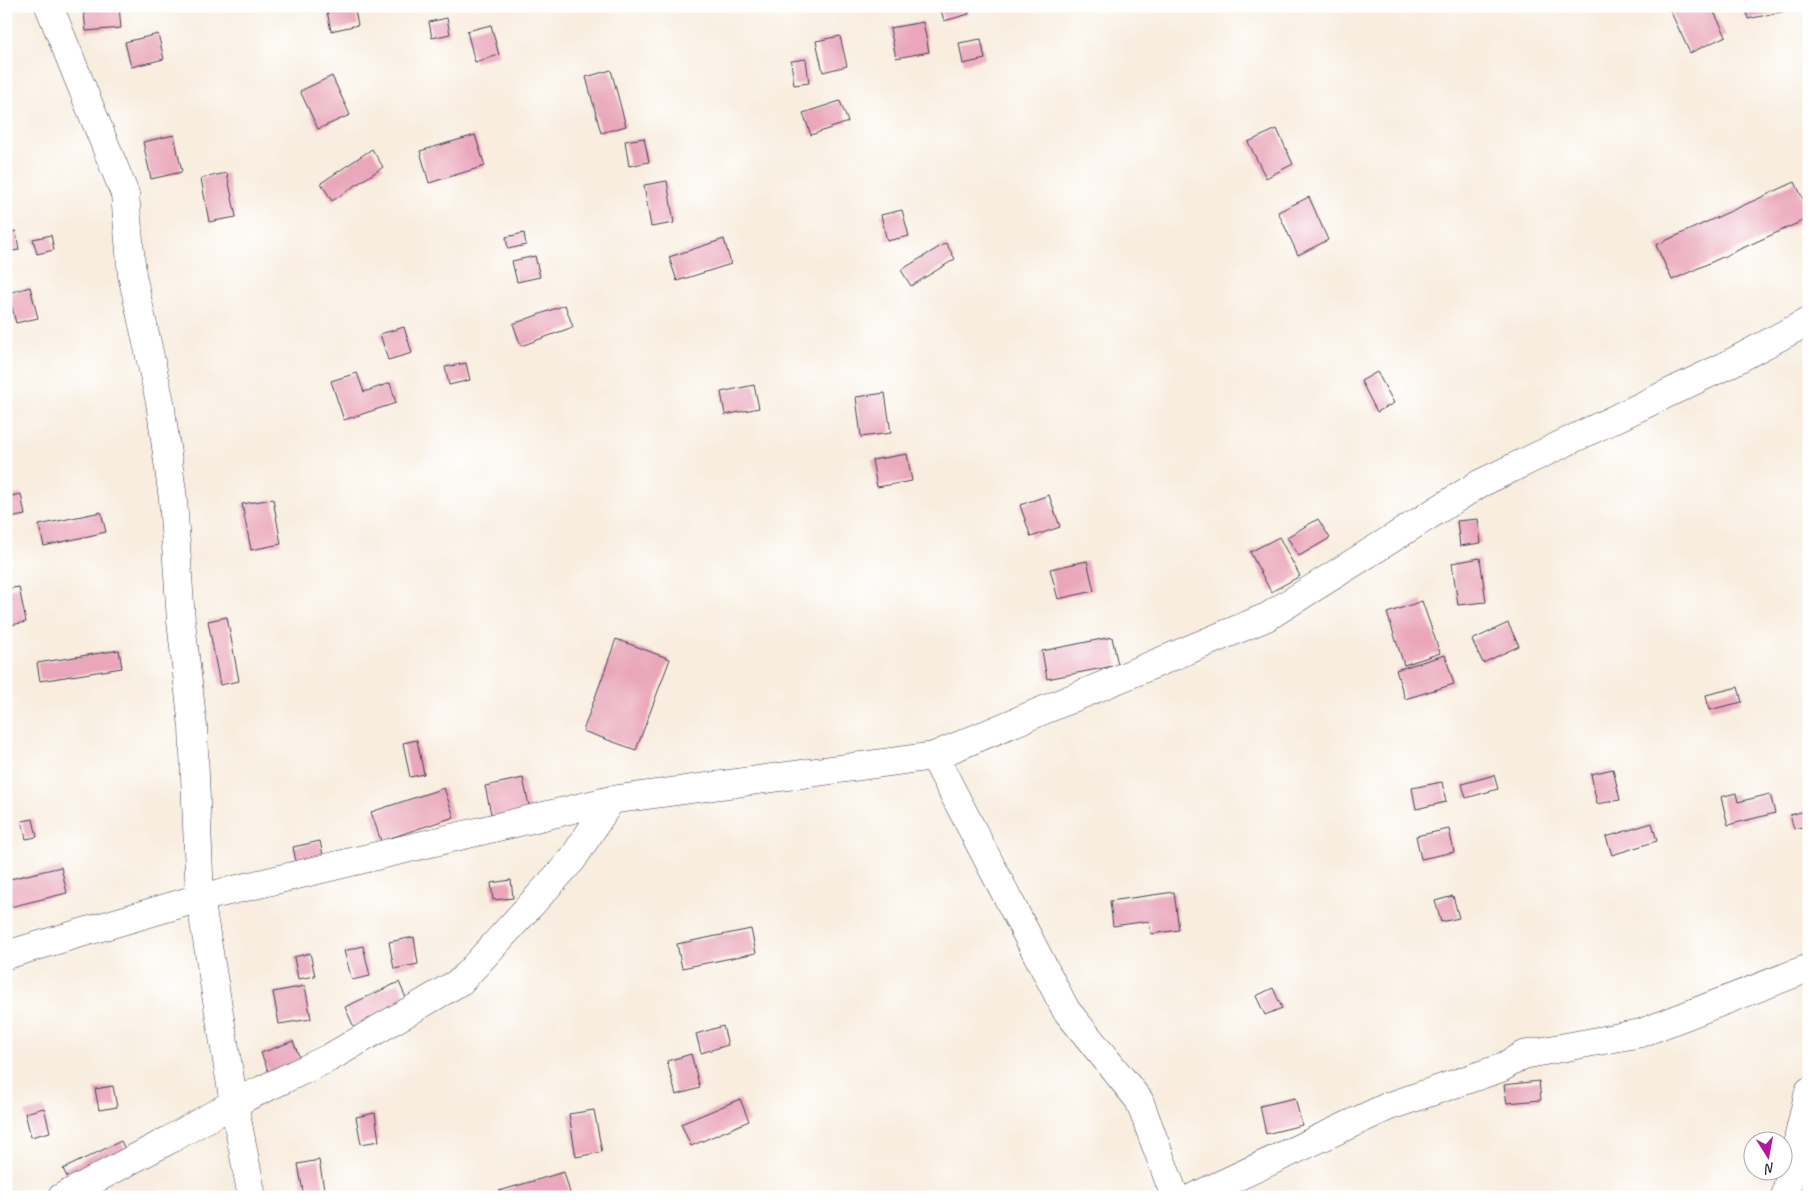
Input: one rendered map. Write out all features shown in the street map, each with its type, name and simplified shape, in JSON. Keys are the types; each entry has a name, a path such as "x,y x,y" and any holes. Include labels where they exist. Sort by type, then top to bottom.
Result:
{"street":[{"path":"49,6 125,194 132,275 160,402 173,499 181,621 193,727 200,898 234,1103 252,1197"},
{"path":"6,955 200,898 611,800 934,756 1267,617 1479,484 1727,365 1809,321"},
{"path":"934,756 1066,1010 1139,1100 1175,1197"},
{"path":"62,1197 234,1103 328,1058 461,981 572,860 611,800"},
{"path":"1194,1197 1387,1107 1501,1068 1523,1055 1641,1033 1809,968"},
{"path":"1785,1197 1809,1091"}],"building":[{"path":"83,6 119,6 121,28 86,31"},
{"path":"326,6 354,6 358,25 331,31"},
{"path":"940,6 967,6 969,14 944,21"},
{"path":"1668,6 1711,6 1726,36 1690,53"},
{"path":"1745,6 1804,6 1804,7 1748,19"},
{"path":"447,18 450,34 432,38 429,22"},
{"path":"923,22 929,52 896,58 890,28"},
{"path":"491,25 499,55 475,62 467,31"},
{"path":"158,34 164,59 131,67 125,42"},
{"path":"840,36 847,66 823,72 816,41"},
{"path":"981,39 985,59 963,64 959,43"},
{"path":"806,59 809,83 794,85 791,61"},
{"path":"611,70 626,126 601,133 586,77"},
{"path":"332,76 350,115 318,129 300,91"},
{"path":"840,101 848,122 811,135 803,113"},
{"path":"1277,129 1293,164 1266,178 1248,142"},
{"path":"174,135 182,172 151,179 143,142"},
{"path":"475,135 485,166 429,183 420,151"},
{"path":"644,138 649,162 629,166 625,141"},
{"path":"372,149 383,167 332,201 321,183"},
{"path":"227,173 236,217 209,222 201,178"},
{"path":"667,181 674,223 651,227 644,185"},
{"path":"1795,182 1809,212 1809,218 1672,280 1656,245"},
{"path":"1309,197 1328,240 1298,255 1278,212"},
{"path":"902,210 909,236 887,241 881,215"},
{"path":"16,231 19,250 6,252 6,233"},
{"path":"524,233 526,245 508,249 506,237"},
{"path":"51,235 54,250 37,254 33,239"},
{"path":"724,239 731,264 677,281 669,257"},
{"path":"946,243 955,259 911,286 901,270"},
{"path":"535,256 540,277 517,282 512,261"},
{"path":"30,287 38,318 16,323 8,293"},
{"path":"565,305 573,327 521,346 513,324"},
{"path":"404,327 412,353 388,360 380,334"},
{"path":"466,363 470,380 449,385 445,367"},
{"path":"1377,372 1394,403 1377,412 1361,381"},
{"path":"357,373 364,392 390,383 396,403 344,420 331,381"},
{"path":"754,385 759,408 725,415 721,392"},
{"path":"885,393 891,433 861,437 856,397"},
{"path":"907,454 912,481 877,487 872,460"},
{"path":"21,494 25,515 6,519 6,497"},
{"path":"1049,495 1060,527 1031,537 1020,505"},
{"path":"273,499 281,544 251,550 242,504"},
{"path":"101,512 106,532 44,546 39,525"},
{"path":"1318,519 1330,538 1299,556 1287,537"},
{"path":"1478,519 1481,543 1460,546 1457,521"},
{"path":"1279,537 1300,576 1271,592 1250,552"},
{"path":"1480,558 1486,602 1458,605 1452,563"},
{"path":"1087,561 1094,591 1058,599 1050,569"},
{"path":"19,587 26,622 6,626 6,589"},
{"path":"1422,601 1440,653 1404,665 1387,613"},
{"path":"227,617 239,681 220,685 208,621"},
{"path":"1508,623 1519,646 1483,663 1472,640"},
{"path":"1112,637 1118,665 1047,679 1042,651"},
{"path":"616,639 670,659 636,750 583,731"},
{"path":"119,650 122,668 40,681 37,663"},
{"path":"1445,655 1454,684 1405,699 1396,670"},
{"path":"1738,687 1742,702 1709,710 1706,695"},
{"path":"417,740 424,774 410,777 403,743"},
{"path":"1613,769 1620,800 1597,804 1591,774"},
{"path":"1494,775 1498,789 1466,798 1462,784"},
{"path":"523,778 531,815 493,823 485,786"},
{"path":"1442,782 1446,802 1416,809 1412,788"},
{"path":"444,788 454,817 381,841 371,812"},
{"path":"1736,793 1738,802 1770,794 1775,813 1728,825 1721,797"},
{"path":"1808,810 1809,825 1794,829 1790,815"},
{"path":"33,819 37,837 26,839 22,821"},
{"path":"1652,823 1657,841 1612,855 1606,837"},
{"path":"1449,829 1454,852 1421,859 1416,836"},
{"path":"320,841 325,865 298,871 293,847"},
{"path":"61,867 67,893 10,907 6,892 6,880"},
{"path":"511,880 513,898 493,900 491,883"},
{"path":"1174,892 1179,930 1151,934 1149,921 1113,926 1110,901"},
{"path":"1453,896 1459,918 1441,922 1435,901"},
{"path":"751,929 756,953 682,968 677,944"},
{"path":"414,937 418,964 394,969 389,942"},
{"path":"363,946 370,976 352,980 344,951"},
{"path":"310,953 315,976 298,979 294,957"},
{"path":"399,982 410,1007 356,1032 345,1007"},
{"path":"305,986 311,1019 279,1024 273,992"},
{"path":"1273,988 1282,1008 1265,1015 1256,996"},
{"path":"723,1026 728,1045 701,1053 696,1034"},
{"path":"293,1041 301,1061 269,1073 261,1053"},
{"path":"691,1054 700,1088 676,1095 667,1061"},
{"path":"1539,1081 1541,1100 1507,1103 1504,1085"},
{"path":"113,1086 117,1107 99,1110 95,1089"},
{"path":"1295,1098 1302,1125 1266,1134 1260,1106"},
{"path":"740,1099 749,1121 691,1146 681,1124"},
{"path":"44,1108 50,1132 31,1137 25,1113"},
{"path":"594,1110 602,1152 576,1157 569,1114"},
{"path":"375,1113 379,1141 361,1144 356,1117"},
{"path":"121,1141 130,1159 72,1186 63,1169"},
{"path":"319,1160 325,1195 304,1197 298,1164"},
{"path":"564,1172 571,1196 501,1197 499,1191"}]}
